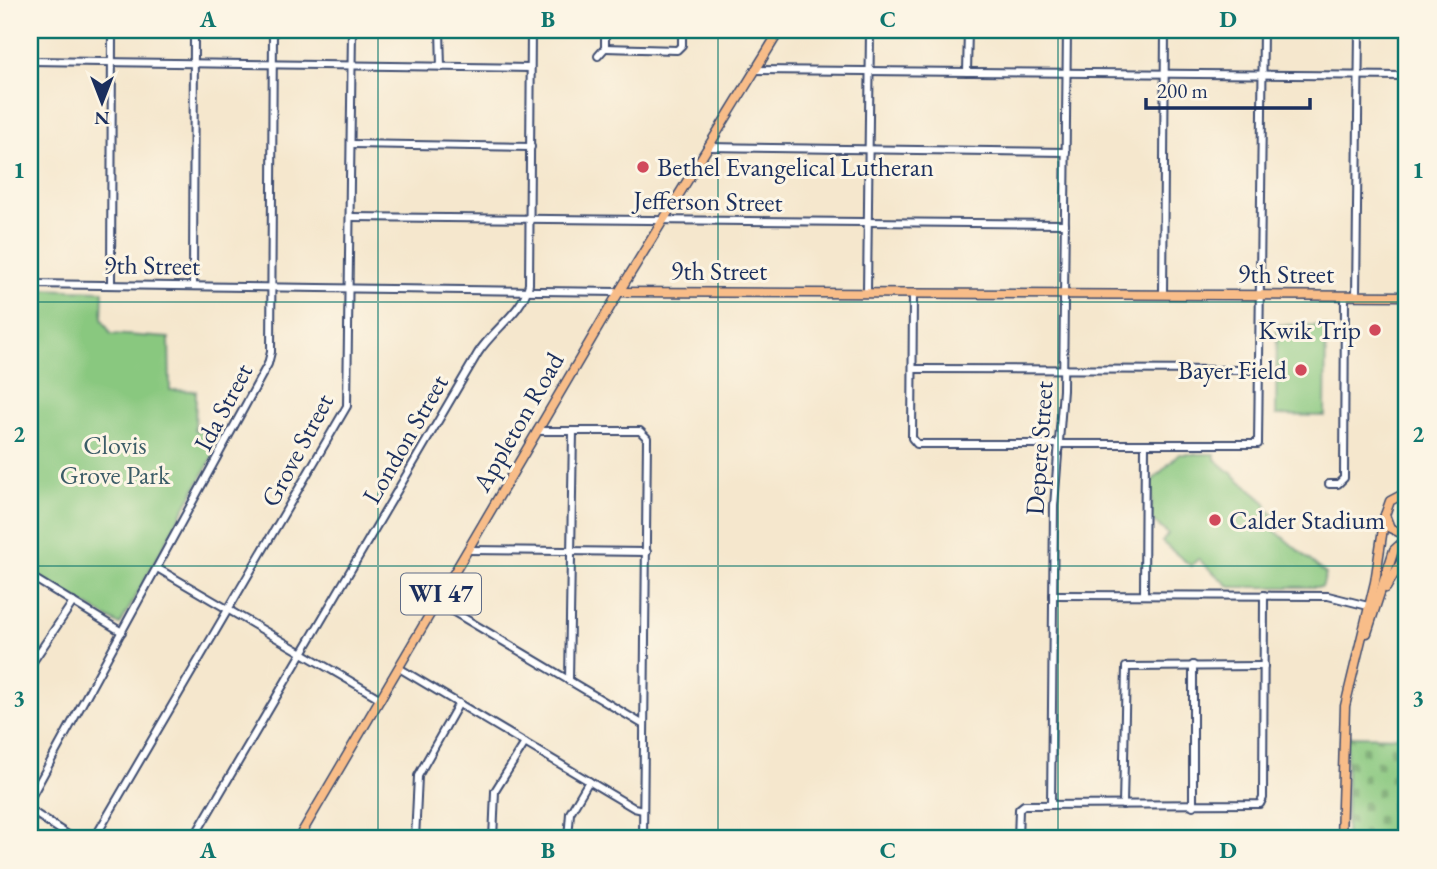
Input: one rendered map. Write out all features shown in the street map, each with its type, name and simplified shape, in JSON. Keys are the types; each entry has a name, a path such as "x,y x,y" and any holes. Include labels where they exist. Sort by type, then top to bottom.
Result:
{"main road":[{"name":"Appleton Road","path":"298,839 619,292 780,30"},
{"name":"9th Street","path":"619,292 1407,296"},
{"path":"1373,606 1385,514 1390,501 1407,492"},
{"path":"1341,839 1343,720 1355,660 1394,550 1407,537 1390,528 1385,514"},
{"path":"1373,606 1407,552"}],"street":[{"path":"111,285 113,30"},
{"path":"193,286 194,30"},
{"name":"Ida Street","path":"30,799 268,364 271,352 273,30"},
{"name":"Grove Street","path":"94,839 347,406 352,30"},
{"path":"440,30 441,67"},
{"path":"527,291 531,30"},
{"path":"598,56 605,48 605,30"},
{"path":"605,48 677,50 682,45 682,30"},
{"path":"867,293 870,30"},
{"path":"967,72 968,30"},
{"name":"Depere Street","path":"1051,804 1054,506 1064,370 1067,30"},
{"path":"1163,295 1165,30"},
{"path":"913,294 914,442 1258,444 1263,30"},
{"path":"1356,296 1359,30"},
{"path":"30,61 530,68"},
{"path":"755,70 1407,76"},
{"path":"351,144 531,147"},
{"path":"707,147 1066,152"},
{"name":"Jefferson Street","path":"351,217 1065,224"},
{"name":"9th Street","path":"30,284 619,292"},
{"name":"London Street","path":"192,839 489,336 524,301 527,291"},
{"path":"1329,484 1342,482 1344,478 1345,296"},
{"path":"913,369 1259,370"},
{"path":"537,431 640,432 646,435 643,839"},
{"path":"569,681 573,431"},
{"path":"1144,594 1145,444"},
{"path":"468,550 647,552"},
{"path":"157,568 381,699"},
{"path":"30,576 122,632"},
{"path":"1053,595 1328,596 1373,606"},
{"path":"1018,839 1021,806 1261,804 1264,595"},
{"path":"30,666 73,602"},
{"path":"436,602 644,725"},
{"path":"1193,665 1193,806"},
{"path":"1123,806 1126,667 1264,666"},
{"path":"399,668 634,808 643,810"},
{"path":"415,839 418,776 459,703"},
{"path":"493,839 495,791 525,743"},
{"path":"568,839 570,813 589,781"},
{"path":"30,810 74,839"}],"green space":[{"name":"Clovis Grove Park","path":"36,289 103,291 102,319 111,334 169,338 170,390 196,391 195,431 227,431 120,625 30,572 33,294"},
{"name":"Bayer Field","path":"1277,325 1326,326 1325,416 1276,415"},
{"name":"Calder Stadium","path":"1179,454 1215,454 1215,459 1266,503 1268,510 1280,521 1273,529 1326,574 1322,587 1230,587 1198,559 1191,566 1162,542 1168,534 1151,519 1152,481"},
{"path":"1347,736 1407,737 1407,839 1346,839"}],"place":[{"name":"Bethel Evangelical Lutheran","path":"643,167"},
{"name":"Kwik Trip","path":"1375,330"},
{"name":"Bayer Field","path":"1301,370"},
{"name":"Calder Stadium","path":"1215,520"}]}
